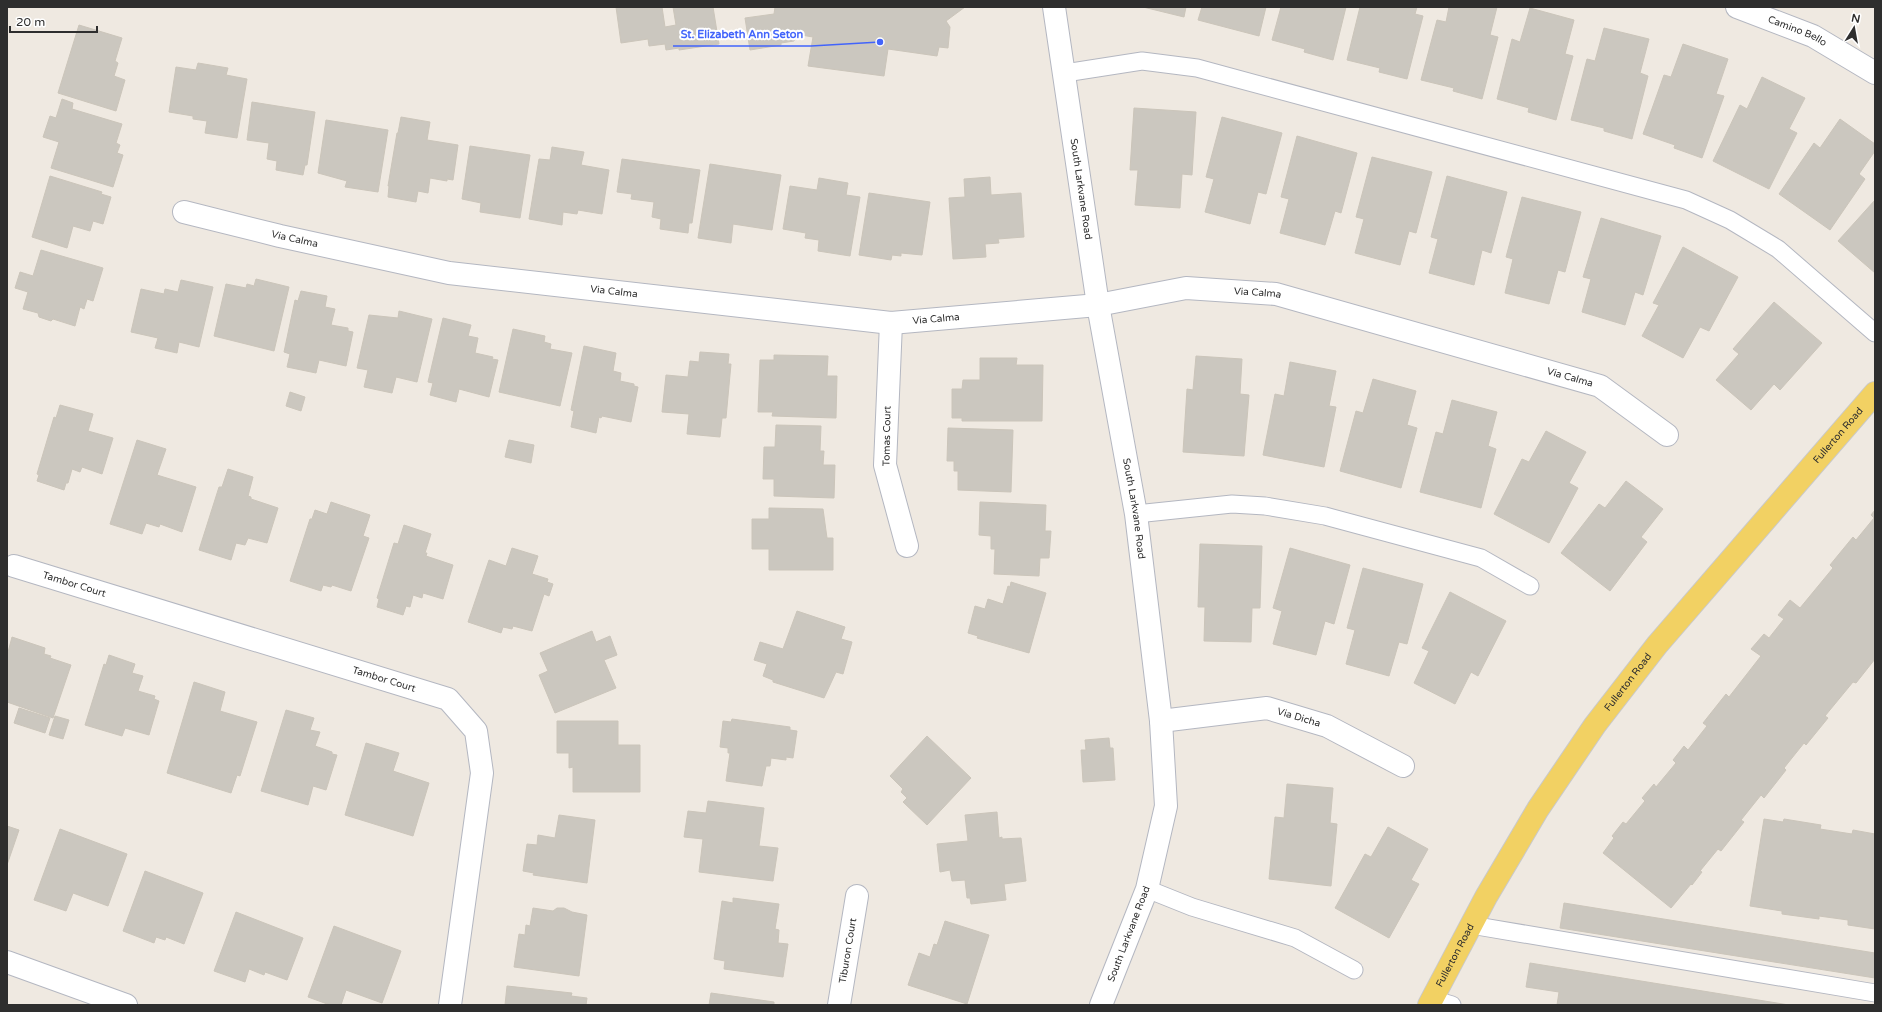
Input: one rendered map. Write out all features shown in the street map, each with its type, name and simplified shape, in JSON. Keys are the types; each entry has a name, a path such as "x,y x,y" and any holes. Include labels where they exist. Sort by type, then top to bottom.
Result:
{"main road":[{"name":"Fullerton Road","path":"1437,1003 1471,925 1538,809 1596,725 1657,644 1875,393"}],"street":[{"name":"South Larkvane Road","path":"1054,7 1065,73 1071,128 1098,305 1136,514 1161,721 1166,806 1147,889 1101,1005"},
{"name":"Camino Bello","path":"1737,7 1813,36 1875,73"},
{"name":"Via Calma","path":"184,212 280,236 449,273 891,323 1098,305 1186,288 1276,294 1600,386 1667,436"},
{"name":"Tomas Court","path":"891,323 885,465 907,546"},
{"name":"Tambor Court","path":"14,566 448,699 476,731 482,773 450,1005"},
{"name":"Via Dicha","path":"1161,721 1267,708 1327,726 1403,766"},
{"name":"Tiburon Court","path":"839,1005 857,896"},
{"path":"7,962 126,1005"}],"lane":[{"path":"1065,73 1142,61 1196,68 1686,200 1730,220 1778,249 1875,333"},
{"path":"1136,514 1232,504 1265,506 1318,515 1481,558 1530,586"},
{"path":"1147,889 1192,907 1295,938 1354,970"},
{"path":"1471,925 1875,993"}],"building":[{"path":"616,7 662,7 665,27 676,25 673,7 713,7 719,44 679,50 679,48 666,50 665,44 649,46 648,39 621,43"},
{"path":"775,7 965,7 946,21 950,27 948,48 939,47 937,56 888,49 884,76 808,66 813,37 795,34 794,41 781,43 781,45 750,50 745,18 774,14"},
{"path":"1143,7 1186,7 1184,17"},
{"path":"1202,7 1266,7 1259,36 1198,20"},
{"path":"1281,7 1346,7 1333,60 1304,52 1305,49 1272,40"},
{"path":"1360,7 1417,7 1415,14 1423,16 1407,79 1379,72 1380,68 1347,60"},
{"path":"1449,7 1497,7 1490,35 1498,37 1482,99 1453,91 1454,88 1421,80 1437,20 1446,22"},
{"path":"1530,8 1574,20 1565,54 1573,56 1556,120 1528,112 1529,108 1497,99 1512,39 1520,42"},
{"path":"79,25 122,38 115,61 118,63 114,76 125,80 116,111 58,93"},
{"path":"1604,28 1649,39 1640,73 1648,76 1632,139 1604,131 1604,128 1571,120 1587,59 1595,61"},
{"path":"1683,44 1728,59 1716,94 1724,96 1702,158 1674,148 1675,145 1643,134 1664,75 1671,77"},
{"path":"198,63 228,68 226,75 247,79 237,138 205,133 207,121 193,119 193,116 169,112 176,67 196,70"},
{"path":"1762,77 1805,98 1789,129 1797,133 1769,189 1713,161 1740,105 1747,109"},
{"path":"62,99 73,103 72,109 122,124 116,143 120,145 117,153 123,155 113,187 51,168 59,142 43,137 50,116 56,118"},
{"path":"252,102 315,112 307,165 305,165 303,175 276,170 277,161 267,159 269,143 247,140"},
{"path":"1134,108 1196,112 1192,175 1182,174 1180,208 1135,205 1138,170 1130,170"},
{"path":"401,117 430,122 427,140 458,145 453,180 447,179 447,181 430,178 428,193 418,191 416,202 388,197 388,186"},
{"path":"1222,117 1282,133 1266,194 1258,192 1250,224 1205,212 1214,179 1206,177"},
{"path":"1840,119 1875,144 1875,151 1859,174 1865,179 1830,230 1779,194 1814,143 1820,148"},
{"path":"326,120 388,130 378,192 345,187 347,181 318,173"},
{"path":"1297,136 1357,153 1341,213 1335,211 1325,245 1280,233 1289,199 1281,197"},
{"path":"470,146 530,155 520,218 480,212 481,203 462,199"},
{"path":"552,147 584,152 581,165 609,170 602,214 578,210 577,214 563,212 562,225 529,219 539,159 550,160"},
{"path":"1372,157 1432,172 1416,233 1409,231 1400,265 1355,253 1364,219 1356,217"},
{"path":"622,159 700,170 692,223 689,223 688,233 660,229 661,219 652,217 654,202 631,199 632,194 617,192"},
{"path":"710,164 781,175 772,230 733,224 731,243 698,238"},
{"path":"50,176 102,192 101,194 111,197 103,224 93,221 90,231 73,226 67,248 32,237"},
{"path":"1447,176 1507,192 1491,253 1482,250 1474,285 1429,273 1438,239 1431,237"},
{"path":"990,177 991,195 1021,193 1024,237 998,239 999,243 985,244 986,257 953,259 949,198 965,197 964,179"},
{"path":"819,178 848,183 846,195 860,197 850,256 818,251 819,240 805,238 806,233 783,229 790,186 817,190"},
{"path":"869,193 930,202 922,255 901,253 901,256 892,255 891,260 859,255"},
{"path":"1522,197 1581,212 1565,272 1558,270 1549,304 1505,293 1513,259 1506,257"},
{"path":"1875,200 1875,273 1838,241"},
{"path":"1601,218 1661,236 1643,295 1635,292 1625,325 1582,312 1591,279 1583,277"},
{"path":"1683,247 1738,277 1709,331 1700,327 1683,358 1642,336 1659,305 1653,303"},
{"path":"41,250 103,268 93,301 87,299 84,309 80,307 75,326 53,319 51,321 39,317 38,313 23,309 28,292 15,288 20,272 33,276"},
{"path":"256,279 289,287 274,351 214,336 226,284 246,288 247,284 254,286"},
{"path":"181,280 213,287 199,347 179,342 177,353 155,348 158,338 131,332 141,289 164,294 165,289 178,292"},
{"path":"301,291 327,296 325,307 335,309 331,325 348,328 348,331 353,332 346,366 319,360 316,373 287,367 290,354 284,352 295,300 298,301"},
{"path":"1774,302 1822,343 1780,390 1774,384 1751,410 1716,380 1739,354 1733,349"},
{"path":"399,311 432,319 417,382 396,377 392,393 364,387 368,370 357,368 369,315 398,318"},
{"path":"443,318 471,325 468,336 478,338 475,353 493,357 492,359 498,360 489,397 459,389 456,402 430,395 433,383 428,382"},
{"path":"513,329 545,336 544,342 551,344 550,349 572,353 560,406 499,392"},
{"path":"584,346 616,353 613,371 621,373 620,381 634,384 634,386 638,387 631,422 602,416 601,418 599,417 596,433 571,427 574,411 571,410"},
{"path":"700,352 729,354 728,364 731,364 726,418 722,418 720,437 687,434 689,414 662,412 666,375 688,377 690,361 699,362"},
{"path":"774,355 828,356 827,376 837,376 836,418 772,416 773,412 758,412 760,360 774,360"},
{"path":"1196,356 1242,359 1240,394 1249,395 1244,456 1183,452 1187,389 1193,390"},
{"path":"980,358 1017,358 1016,365 1043,365 1042,421 962,421 962,418 952,418 952,389 962,389 963,380 980,380"},
{"path":"1290,362 1336,371 1329,406 1336,407 1324,467 1263,455 1275,394 1284,396"},
{"path":"1373,379 1416,391 1407,425 1417,428 1401,488 1340,471 1356,411 1363,413"},
{"path":"290,392 305,397 301,411 286,406"},
{"path":"1452,400 1497,412 1488,446 1496,449 1481,508 1420,492 1436,432 1443,434"},
{"path":"60,405 93,414 88,431 113,438 102,474 82,467 80,472 72,469 68,483 66,483 64,490 37,481 39,475 37,474 54,417 56,418"},
{"path":"776,425 821,426 820,451 824,451 823,465 835,465 834,498 774,496 774,479 763,479 764,447 775,447"},
{"path":"948,428 1013,430 1011,492 958,490 958,471 954,471 954,461 947,461"},
{"path":"1546,431 1586,452 1569,483 1578,488 1549,543 1494,514 1522,459 1529,462"},
{"path":"137,440 166,449 157,475 196,487 182,532 160,524 159,527 146,523 142,534 110,524"},
{"path":"509,440 534,445 531,463 505,457"},
{"path":"228,469 253,477 248,496 251,497 251,499 278,508 267,543 248,538 245,545 236,543 231,560 199,550 219,487 222,487"},
{"path":"1626,481 1663,509 1641,537 1647,542 1610,591 1561,553 1599,504 1605,508"},
{"path":"331,502 370,515 363,536 369,538 351,591 332,585 331,587 323,585 321,591 290,581 310,519 312,519 315,510 327,514"},
{"path":"980,502 1046,505 1045,531 1051,531 1049,558 1040,558 1039,576 994,574 995,549 991,549 991,536 979,535"},
{"path":"769,508 823,509 827,538 833,538 833,570 769,570 769,549 752,549 752,519 769,519"},
{"path":"1875,510 1875,659 1856,683 1853,682 1825,716 1828,718 1806,745 1804,743 1784,768 1786,770 1764,798 1761,795 1741,820 1744,822 1721,851 1718,849 1700,871 1702,872 1692,885 1691,884 1671,908 1603,853 1614,838 1612,836 1623,822 1626,824 1645,801 1642,798 1654,784 1656,787 1676,763 1673,760 1684,746 1688,750 1707,726 1703,723 1726,694 1729,697 1761,656 1751,649 1764,634 1769,638 1784,619 1778,615 1790,600 1800,608 1833,568 1830,565 1853,537 1856,540 1874,518 1871,515"},
{"path":"404,525 431,534 425,553 427,553 426,556 453,565 443,599 423,593 422,598 413,595 410,607 406,606 403,615 377,607 379,599 377,598 394,543 398,544"},
{"path":"1200,544 1262,546 1260,608 1252,608 1251,642 1204,641 1205,607 1198,607"},
{"path":"512,548 538,556 532,574 548,579 547,582 553,584 549,596 544,594 532,631 513,626 512,629 503,627 501,633 468,622 489,560 506,566"},
{"path":"1290,548 1350,565 1334,624 1325,621 1316,655 1273,644 1282,611 1273,608"},
{"path":"1363,568 1423,584 1407,644 1399,642 1389,676 1346,664 1355,630 1347,628"},
{"path":"1011,582 1046,593 1029,653 977,638 978,636 968,633 975,606 985,609 988,599 1003,604 1008,586 1010,587"},
{"path":"1450,592 1506,621 1478,676 1471,672 1455,704 1414,683 1429,651 1422,648"},
{"path":"797,611 845,627 841,639 852,642 843,674 836,672 824,698 773,682 773,680 763,676 767,664 754,660 760,642 783,649"},
{"path":"592,631 596,642 610,636 617,655 604,660 616,688 555,713 539,675 548,671 540,653"},
{"path":"12,637 45,648 44,654 51,656 50,658 71,665 53,718 7,702 7,656"},
{"path":"109,655 135,664 132,673 143,676 138,691 155,696 154,699 159,701 149,735 125,728 122,736 85,725 104,664 106,665"},
{"path":"194,682 225,692 220,711 257,722 240,776 237,775 231,793 167,773"},
{"path":"19,708 50,718 45,733 14,723"},
{"path":"286,710 314,718 310,730 320,732 315,746 337,755 326,790 313,786 308,805 261,791"},
{"path":"55,716 69,720 63,739 49,735"},
{"path":"732,719 790,727 790,730 797,731 793,758 786,757 786,760 771,758 770,766 766,766 762,786 726,781 730,753 728,753 728,748 720,747 723,721 731,722"},
{"path":"557,721 618,721 618,745 640,745 640,792 573,792 573,767 569,768 569,753 557,753"},
{"path":"927,736 971,778 927,825 903,802 907,798 901,792 903,789 890,776"},
{"path":"1109,738 1110,748 1113,748 1115,780 1083,782 1081,750 1086,750 1085,740"},
{"path":"366,743 399,753 393,771 429,783 413,836 345,815"},
{"path":"1287,784 1333,788 1330,823 1337,824 1331,886 1269,879 1275,817 1284,818"},
{"path":"708,801 764,808 759,846 778,848 773,881 699,872 703,839 684,837 688,811 706,813"},
{"path":"997,812 999,838 1021,838 1026,881 1004,884 1006,900 971,904 970,898 967,898 965,880 952,881 950,870 940,872 937,844 968,841 965,815"},
{"path":"559,815 595,820 587,883 533,875 534,873 523,871 527,844 537,845 538,835 555,838"},
{"path":"1764,819 1783,822 1784,819 1821,825 1820,829 1852,834 1853,830 1875,834 1875,929 1848,925 1848,920 1819,916 1819,919 1782,914 1782,911 1750,906"},
{"path":"7,826 19,830 7,865"},
{"path":"1388,827 1428,849 1411,880 1419,884 1389,938 1335,908 1365,854 1371,857"},
{"path":"60,829 127,854 108,906 73,893 66,911 34,900"},
{"path":"145,871 203,893 184,944 166,937 165,940 156,937 154,943 123,931"},
{"path":"733,898 779,904 775,929 779,930 778,943 788,944 783,977 724,969 725,961 714,959 722,901 733,903"},
{"path":"1564,903 1875,953 1875,978 1560,928"},
{"path":"533,908 553,911 557,908 564,908 572,912 587,915 579,976 514,967 519,934 525,935 526,925 530,926"},
{"path":"236,912 303,938 287,980 265,972 264,975 249,969 245,982 214,971"},
{"path":"945,921 989,935 967,1004 908,985 919,953 930,957 934,944 937,945"},
{"path":"334,926 401,951 382,1003 346,990 341,1005 330,1005 308,997"},
{"path":"1530,963 1789,1005 1557,1005 1559,992 1526,987"},
{"path":"507,986 572,993 571,996 587,998 586,1005 505,1005"},
{"path":"711,993 774,1002 774,1005 709,1005"}],"place":[{"name":"St. Elizabeth Ann Seton","path":"880,42"}]}
